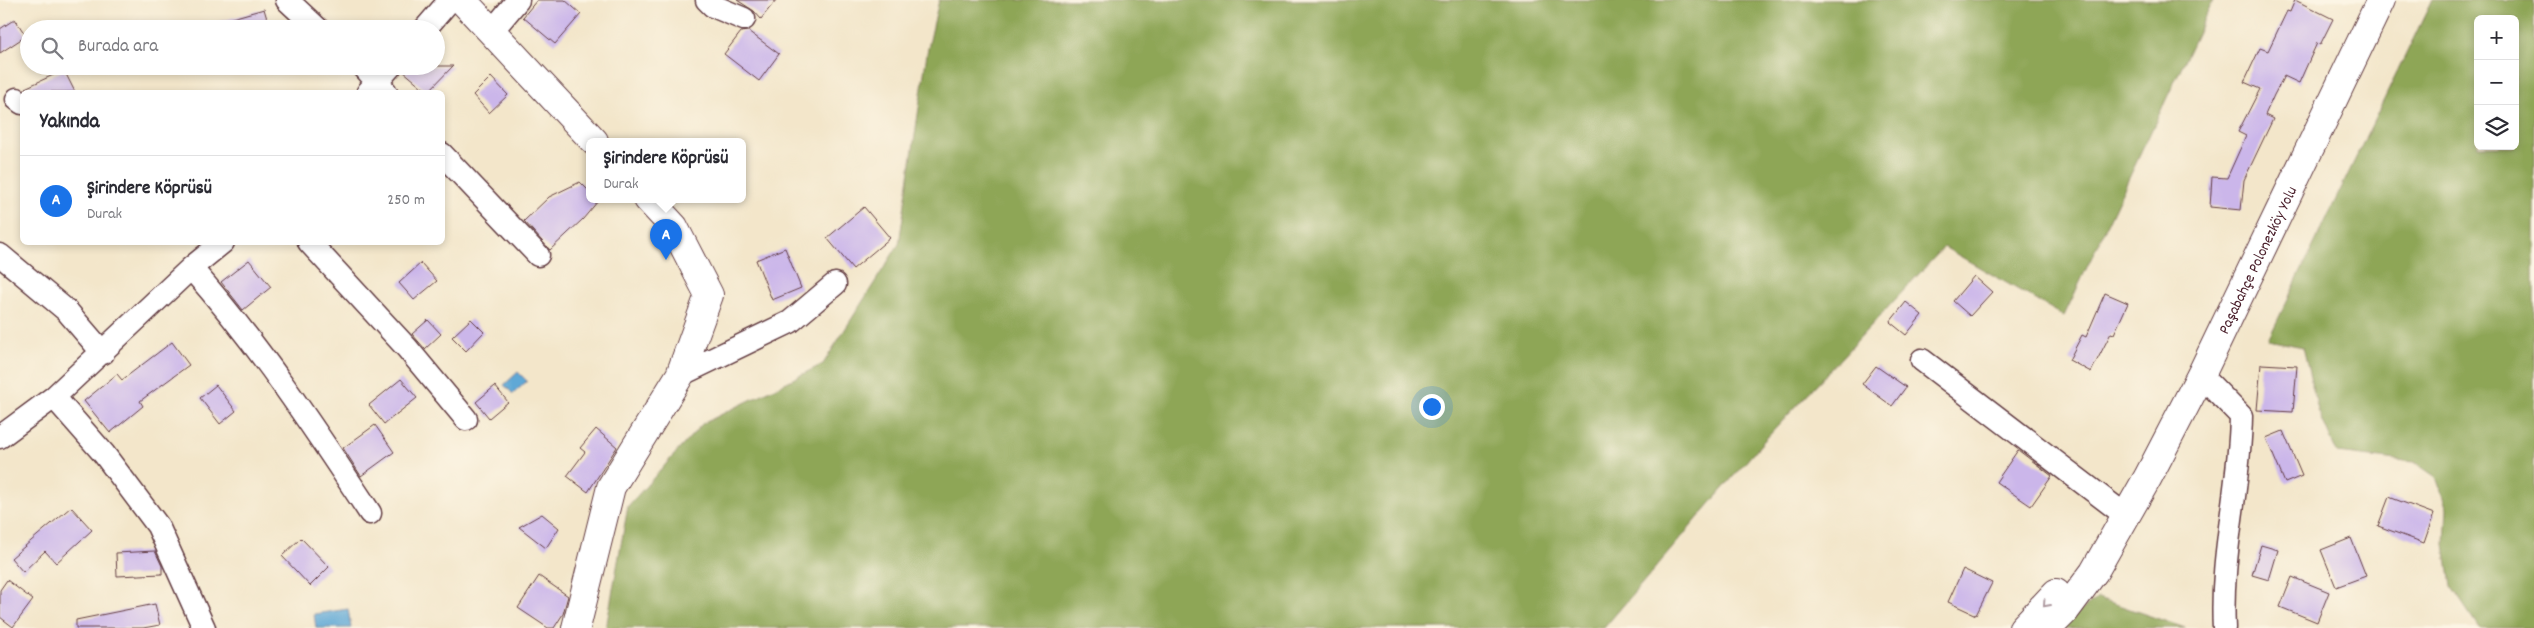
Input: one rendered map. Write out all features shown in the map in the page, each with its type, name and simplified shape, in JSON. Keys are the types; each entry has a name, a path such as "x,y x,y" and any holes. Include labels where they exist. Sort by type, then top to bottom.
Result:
{"main road":[{"path":"462,0 591,138"},
{"name":"Paşabahçe Polonezköy Yolu","path":"2048,628 2065,610 2094,572 2148,477 2201,375 2381,0"},
{"path":"576,628 611,487 680,375 708,295 674,227 652,203"},
{"name":"Paşabahçe Polonezköy Yolu","path":"2023,628 2125,515"}],"street":[{"path":"287,0 308,20"},
{"path":"433,20 450,0"},
{"path":"492,31 518,0"},
{"path":"707,0 713,6 744,19"},
{"path":"445,157 538,255"},
{"path":"0,437 54,397 103,353 191,268 219,245"},
{"path":"312,245 407,348 466,418"},
{"path":"0,255 67,311 103,353"},
{"path":"191,268 234,318 311,424 370,513"},
{"path":"680,375 790,322 835,284"},
{"path":"1922,360 2125,515"},
{"path":"2201,375 2241,416 2241,446 2225,549 2224,628"},
{"path":"54,397 104,454 158,526 204,628"}],"green space":[{"path":"939,0 2213,0 2064,316 1944,247 1762,443 1604,628 606,628 628,506 702,424 823,364 899,244 927,53"},
{"path":"2432,0 2534,0 2534,628 2479,628 2451,586 2445,544 2447,508 2436,477 2414,462 2337,453 2318,410 2303,347 2268,340"},
{"path":"2098,598 2185,628 2057,628"}],"water":[{"path":"518,372 527,381 513,394 504,385"},
{"path":"348,609 351,628 316,628 314,614"}],"building":[{"path":"537,0 565,0 581,14 555,44 523,17"},
{"path":"737,0 776,0 761,19 754,11"},
{"path":"2295,0 2333,19 2320,45 2317,43 2299,83 2284,76 2274,95 2265,115 2273,119 2244,180 2241,210 2210,207 2212,177 2227,178 2246,136 2238,132 2260,89 2244,82 2260,48 2268,51 2287,11 2290,12"},
{"path":"264,9 267,20 225,20"},
{"path":"15,19 20,27 20,40 0,53 0,29"},
{"path":"748,31 779,54 759,81 724,54 741,32"},
{"path":"445,66 453,66 445,74"},
{"path":"53,75 66,75 74,90 28,90 25,88"},
{"path":"408,75 444,75 430,90 426,90"},
{"path":"491,77 508,95 489,113 473,95"},
{"path":"580,182 586,188 586,203 596,203 583,219 550,250 524,221 549,197"},
{"path":"864,207 890,238 853,269 827,238"},
{"path":"785,248 801,288 772,300 756,260"},
{"path":"249,260 271,287 243,310 221,282"},
{"path":"421,263 437,281 414,300 399,283"},
{"path":"1974,276 1992,292 1970,316 1953,301"},
{"path":"2105,293 2128,303 2114,334 2111,333 2091,372 2069,360 2082,335 2086,337"},
{"path":"1906,302 1922,315 1906,335 1890,322"},
{"path":"471,319 484,332 466,351 452,337"},
{"path":"428,320 441,334 425,349 412,334"},
{"path":"172,342 189,365 140,401 143,406 110,433 84,401 117,374 122,380"},
{"path":"2261,364 2297,366 2293,412 2257,410"},
{"path":"1876,366 1906,387 1892,406 1862,384"},
{"path":"401,379 417,398 384,424 369,405"},
{"path":"216,385 236,411 220,424 200,398"},
{"path":"495,386 508,402 489,418 476,402"},
{"path":"375,425 394,452 361,476 343,448"},
{"path":"596,429 617,447 588,492 567,476 585,452 580,448"},
{"path":"2283,431 2302,476 2285,483 2266,438"},
{"path":"2018,450 2052,476 2031,506 1996,482"},
{"path":"2389,497 2434,514 2424,543 2378,526"},
{"path":"71,507 92,530 56,563 45,551 23,572 11,558"},
{"path":"542,514 559,528 546,548 519,527"},
{"path":"301,538 329,567 310,586 282,556"},
{"path":"2351,538 2366,576 2336,587 2321,550"},
{"path":"2261,545 2278,550 2269,580 2252,575"},
{"path":"155,551 162,566 162,574 117,576 116,553"},
{"path":"1963,569 1992,583 1976,615 1948,602"},
{"path":"539,576 568,596 563,614 554,628 548,628 518,608"},
{"path":"2292,577 2329,592 2317,622 2280,607"},
{"path":"7,580 33,600 13,627 0,617 0,590"},
{"path":"155,604 160,625 143,628 76,628 76,620"}],"place":[{"name":"Şirindere Köprüsü","path":"666,260"}]}
